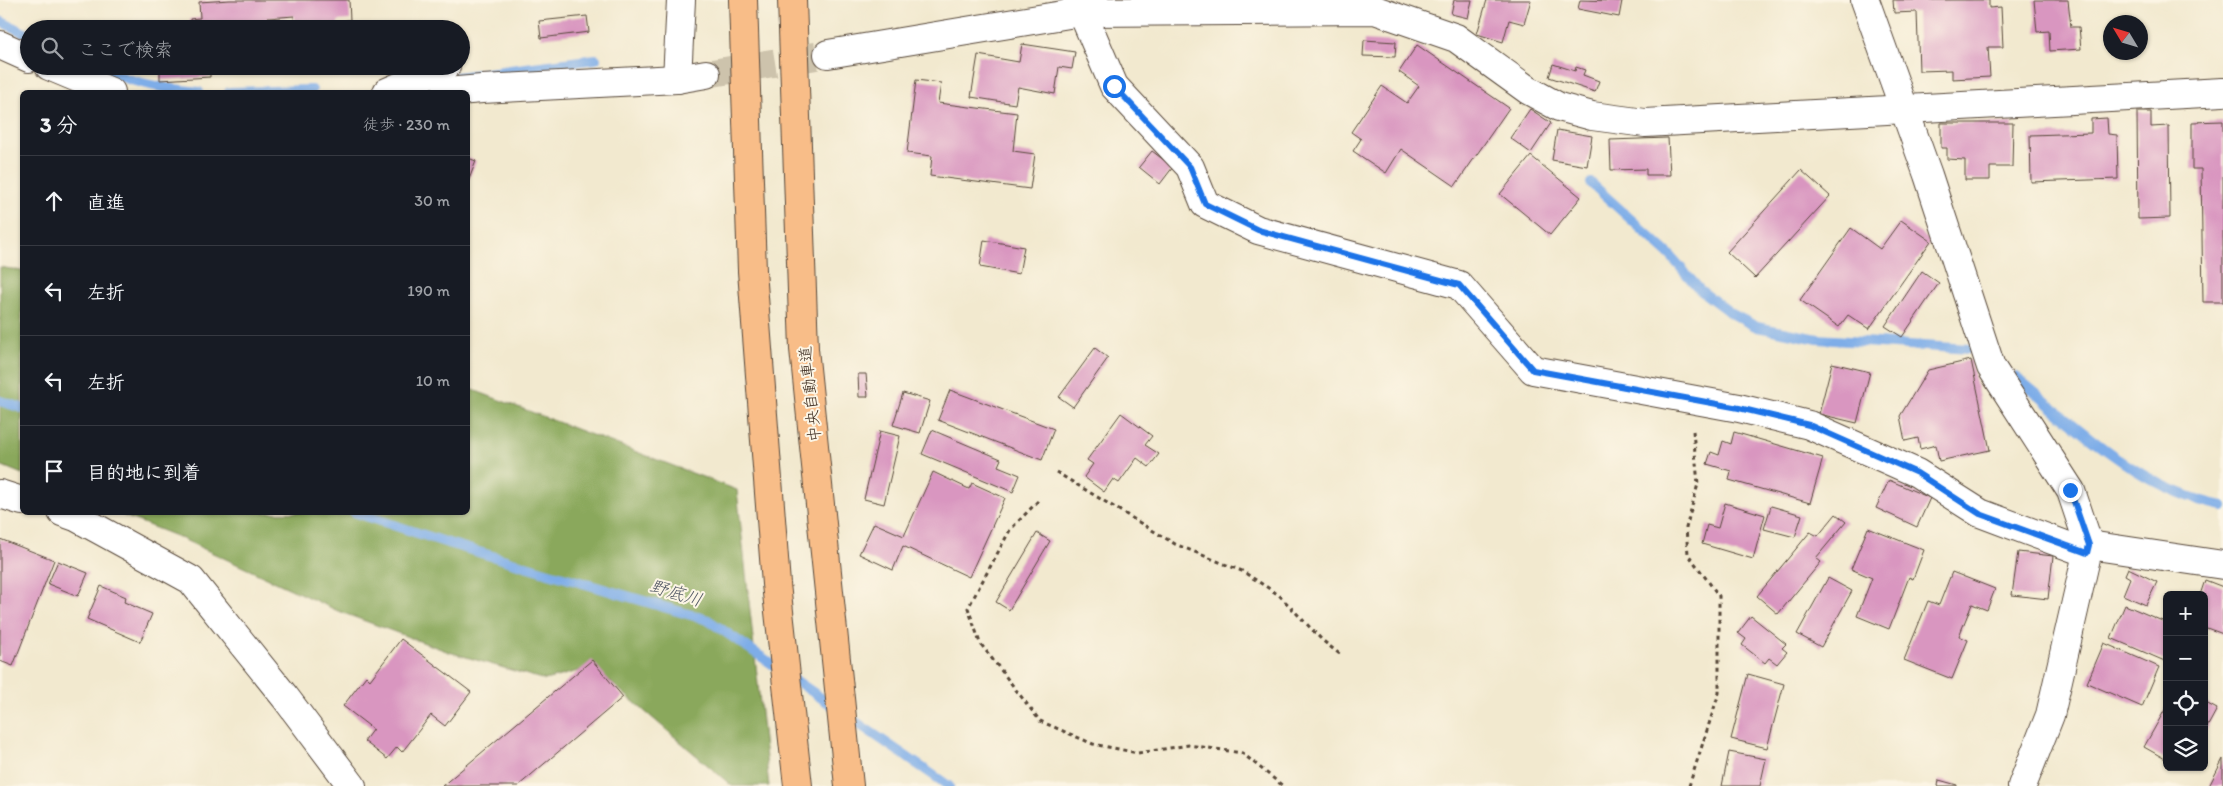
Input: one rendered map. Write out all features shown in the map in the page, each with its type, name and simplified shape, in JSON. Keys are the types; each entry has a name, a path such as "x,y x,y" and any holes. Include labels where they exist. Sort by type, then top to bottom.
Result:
{"highway":[{"path":"743,0 752,271 776,584 796,775"},
{"name":"中央自動車道","path":"792,0 804,349 834,618 849,786"}],"street":[{"path":"677,79 681,0"},
{"path":"1865,0 1905,109 1991,367 2070,490 2088,549 2050,715 2022,786"},
{"path":"1079,6 1114,86 1190,167 1205,204 1258,230 1459,285 1533,370 1690,398 1809,425 1917,473 1980,514 2088,549 2223,565"},
{"path":"828,54 1079,6 1375,10 1456,38 1528,90 1559,107 1592,116 1636,122 1766,117 2223,92"},
{"path":"0,45 20,54"},
{"path":"470,90 677,79 706,74"},
{"path":"70,75 106,90"},
{"path":"392,90 426,75"},
{"path":"0,494 20,500"},
{"path":"70,515 191,580 285,697 352,786"}],"path":[{"path":"1689,786 1719,693 1719,596 1688,554 1686,528 1698,484 1690,398"},
{"path":"1056,472 1175,544 1249,576 1279,595 1322,640 1342,656"},
{"path":"1038,501 1010,530 968,608 980,643 1040,721 1093,744 1138,753 1189,745 1242,752 1283,786"}],"green space":[{"path":"0,267 20,271 20,473 0,465"},
{"path":"470,389 737,490 769,786 732,786 593,667 545,680 449,652 338,611 176,536 122,515 470,515"}],"building":[{"path":"230,0 349,0 350,20 294,20 294,16 268,18 268,20 190,20 200,18 199,2"},
{"path":"1454,0 1472,0 1468,18 1451,14"},
{"path":"1487,0 1531,0 1524,24 1509,20 1503,42 1477,34"},
{"path":"1580,0 1622,1 1619,17 1578,9"},
{"path":"1893,0 1989,0 1989,8 2001,7 2003,47 1988,47 1990,77 1952,79 1952,70 1919,71 1917,12 1894,13"},
{"path":"2034,0 2068,0 2071,27 2079,27 2081,49 2050,51 2049,31 2037,32"},
{"path":"587,16 589,32 541,38 539,21"},
{"path":"1364,40 1396,42 1395,57 1363,56"},
{"path":"1022,44 1075,52 1072,69 1059,67 1055,94 1018,87 1015,104 971,97 978,55 1019,62"},
{"path":"1417,45 1509,108 1455,186 1401,149 1386,173 1353,151 1361,139 1351,132 1382,86 1407,103 1419,86 1399,72"},
{"path":"1553,64 1575,71 1576,67 1585,70 1583,75 1599,81 1595,92 1549,77"},
{"path":"160,75 210,75 210,77 160,80"},
{"path":"916,80 941,83 938,103 1017,113 1013,151 1035,154 1030,189 930,176 932,156 907,153"},
{"path":"1530,109 1551,123 1531,153 1510,138"},
{"path":"2137,112 2151,112 2151,127 2169,126 2170,218 2138,219"},
{"path":"2107,118 2108,134 2117,135 2118,179 2031,182 2030,135 2091,133 2091,119"},
{"path":"2223,121 2223,302 2203,302 2201,169 2192,169 2192,122"},
{"path":"1941,123 2013,123 2012,167 1990,167 1990,180 1965,180 1965,160 1947,159 1947,148 1941,148"},
{"path":"1557,130 1592,136 1587,166 1552,160"},
{"path":"1668,138 1670,175 1646,175 1646,169 1611,170 1610,140"},
{"path":"1152,151 1173,167 1160,184 1139,167"},
{"path":"1531,156 1581,197 1550,235 1500,194"},
{"path":"470,159 476,161 470,177"},
{"path":"1801,170 1830,196 1755,278 1727,252"},
{"path":"1901,220 1931,241 1869,329 1848,315 1839,327 1800,300 1851,228 1880,249"},
{"path":"984,240 1024,247 1019,274 980,267"},
{"path":"1922,271 1939,283 1902,337 1885,326"},
{"path":"1095,348 1108,358 1073,407 1059,397"},
{"path":"1971,360 1990,450 1939,461 1936,445 1920,449 1918,438 1905,441 1900,416 1928,370"},
{"path":"1832,363 1870,372 1857,423 1819,414"},
{"path":"858,374 866,374 868,397 859,397"},
{"path":"950,390 1054,429 1042,460 938,420"},
{"path":"903,393 930,401 920,433 893,425"},
{"path":"1121,413 1152,436 1145,445 1159,454 1149,467 1137,458 1119,483 1113,479 1104,492 1084,477 1093,464 1087,460"},
{"path":"932,430 1001,459 998,466 1020,475 1013,492 922,454"},
{"path":"880,431 900,436 884,504 864,499"},
{"path":"1734,432 1823,458 1810,503 1729,480 1731,471 1707,464 1711,452 1719,455 1723,441 1731,444"},
{"path":"933,472 969,489 972,483 1005,498 969,577 903,546 893,570 859,554 874,523 904,536"},
{"path":"1889,480 1930,498 1917,527 1876,508"},
{"path":"1725,503 1765,515 1753,559 1702,544 1707,525 1718,528"},
{"path":"1771,506 1802,515 1795,537 1764,529"},
{"path":"1836,514 1846,522 1816,558 1821,562 1778,614 1757,596 1810,532 1818,536"},
{"path":"1868,528 1924,550 1913,579 1909,577 1889,629 1857,616 1872,578 1851,569"},
{"path":"1037,533 1050,541 1009,610 996,602"},
{"path":"0,539 54,560 13,666 0,661"},
{"path":"2018,552 2053,556 2048,599 2012,595"},
{"path":"58,561 88,573 78,596 48,584"},
{"path":"2128,568 2157,582 2146,605 2123,595 2130,578 2125,575"},
{"path":"1952,572 1995,589 1987,610 1972,604 1959,636 1968,640 1952,679 1904,660 1928,601 1939,605"},
{"path":"1828,578 1852,591 1821,647 1797,634"},
{"path":"2205,580 2223,587 2223,634 2208,628 2208,591 2201,591"},
{"path":"101,586 126,597 124,602 152,614 140,642 87,619"},
{"path":"2125,605 2163,621 2163,660 2111,638"},
{"path":"1751,616 1786,644 1782,648 1787,652 1777,664 1769,658 1765,663 1742,645 1746,639 1738,633"},
{"path":"401,639 471,692 445,726 431,715 402,752 397,747 387,759 364,741 373,729 343,706 366,676 370,680"},
{"path":"2104,643 2159,667 2142,707 2087,683"},
{"path":"592,660 623,697 518,786 442,786"},
{"path":"1748,674 1784,684 1767,748 1731,739"},
{"path":"2208,704 2217,709 2208,726"},
{"path":"2163,713 2163,758 2144,747"},
{"path":"1729,752 1766,759 1760,786 1722,786"},
{"path":"2223,759 2223,786 2209,786"},
{"path":"1939,780 1957,785 1957,786 1938,786"}],"waterway":[{"path":"0,21 20,31"},
{"path":"448,78 596,59"},
{"path":"116,75 146,84 180,90"},
{"path":"1591,183 1670,255 1700,290 1732,314 1757,327 1818,339 1969,349"},
{"path":"2016,377 2112,455 2138,472 2193,498 2223,506"},
{"name":"野底川","path":"0,401 20,407"},
{"name":"野底川","path":"363,515 451,544 708,620 949,786"}],"tunnel":[{"path":"706,74 828,54"}],"route":[{"path":"1114,86 1190,167 1205,204 1258,230 1459,285 1533,370 1690,398 1809,425 1917,473 1980,514 2087,553 2089,545 2070,490"}]}
